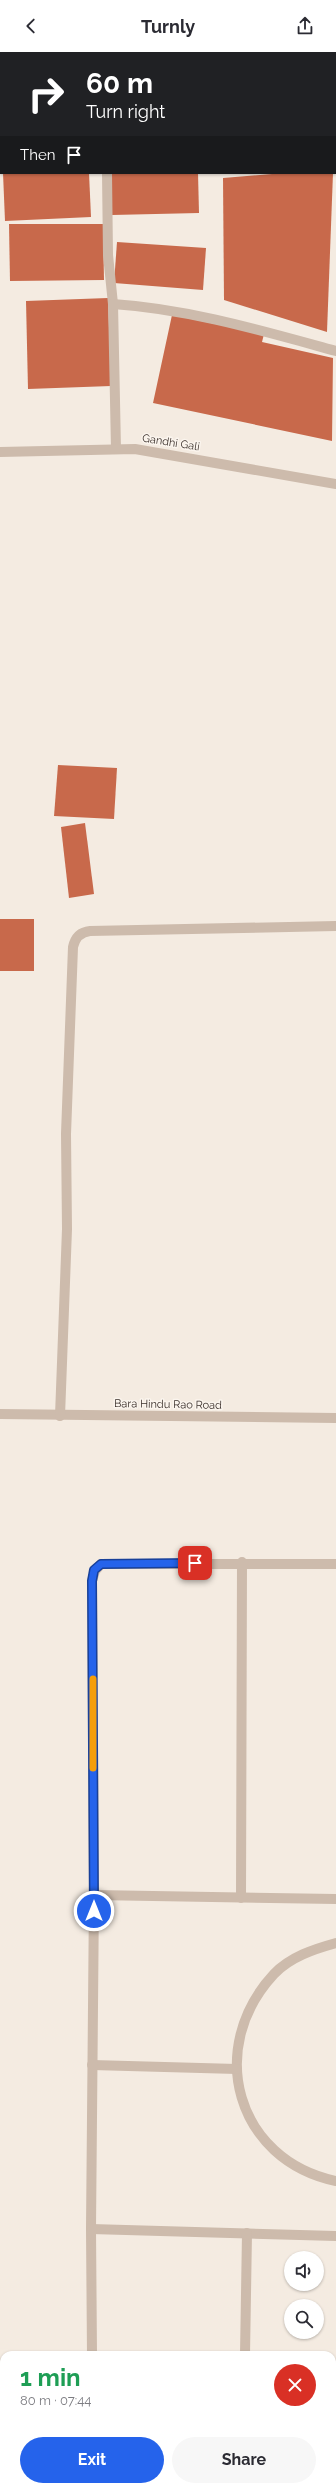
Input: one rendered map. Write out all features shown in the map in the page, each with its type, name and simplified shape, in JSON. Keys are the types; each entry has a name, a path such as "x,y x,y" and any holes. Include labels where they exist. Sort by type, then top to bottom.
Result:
{"street":[{"path":"107,174 108,255 113,304 116,449"},
{"path":"113,304 136,306 242,326 336,351"},
{"name":"Gandhi Gali","path":"0,452 135,449 168,453 336,484"},
{"path":"60,1416 67,1229 66,1134 73,947 76,938 85,931 336,926"},
{"name":"Bara Hindu Rao Road","path":"0,1414 60,1416 336,1418"},
{"path":"92,2351 91,2229 94,1895 92,1581 94,1570 101,1564 242,1562 336,1564"},
{"path":"240,1898 242,1562"},
{"path":"94,1895 336,1899"},
{"path":"336,1943 308,1951 275,1973 251,2004 237,2043 238,2085 252,2123 278,2155 314,2177 336,2181"},
{"path":"92,2064 237,2069"},
{"path":"91,2229 336,2236"},
{"path":"245,2351 248,2233"}],"building":[{"path":"3,174 89,174 91,217 5,221"},
{"path":"111,174 198,174 199,213 112,215"},
{"path":"272,174 333,174 327,332 224,300 223,178"},
{"path":"9,224 103,224 104,280 10,281"},
{"path":"117,242 206,248 203,290 114,283"},
{"path":"108,298 111,386 28,389 26,301"},
{"path":"172,315 264,334 262,342 333,358 332,441 153,403"},
{"path":"58,765 117,768 114,819 54,816"},
{"path":"85,823 94,894 69,898 61,827"},
{"path":"0,919 34,919 34,971 0,971"}],"slow traffic":[{"path":"93,1679 93,1768"}],"route":[{"path":"94,1911 92,1581 94,1570 101,1564 195,1563"}]}
